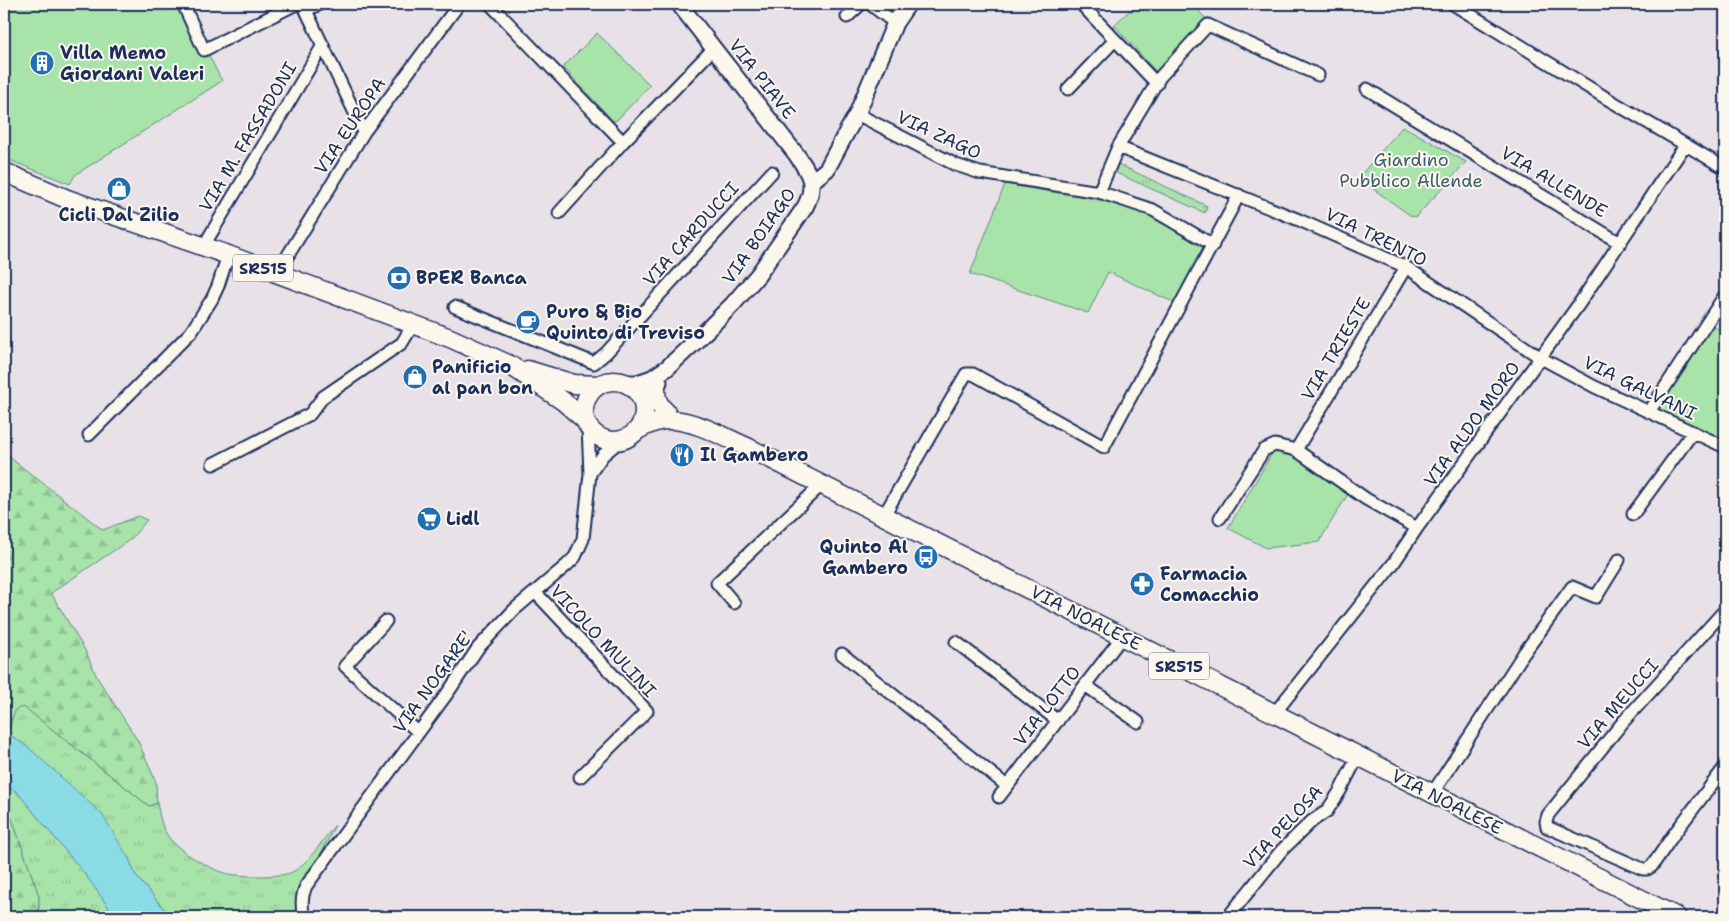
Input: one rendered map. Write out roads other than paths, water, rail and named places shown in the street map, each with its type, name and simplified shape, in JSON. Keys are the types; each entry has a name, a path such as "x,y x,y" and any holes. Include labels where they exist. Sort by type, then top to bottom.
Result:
{"main road":[{"name":"VIA PIAVE","path":"679,4 796,154 812,180"},
{"name":"VIA BOIAGO","path":"624,384 637,383 652,378 667,368 733,304 758,275 805,207 811,196 812,180 826,169 857,114 894,22 908,4"},
{"name":"SR515","path":"4,172 47,191 414,323 510,365 574,384 599,385"},
{"name":"SR515","path":"4,181 22,187 47,191"},
{"path":"510,365 563,401 587,424 592,432 606,440 628,436 642,422 643,405 636,392 624,384 607,382 599,385 586,401 584,414 587,424"},
{"name":"VIA BOIAGO","path":"643,405 656,388 667,368"},
{"path":"656,388 657,401 660,407 673,416"},
{"name":"VIA NOALESE","path":"643,405 749,448 819,482 1122,638 1676,917"},
{"name":"VIA NOALESE","path":"628,436 653,422 667,420 673,416"}],"street":[{"path":"183,4 204,50 302,6 320,4"},
{"name":"VIA EUROPA","path":"277,273 364,132 459,4"},
{"path":"490,4 623,142"},
{"path":"846,17 862,4"},
{"path":"870,4 894,22"},
{"path":"1081,4 1156,84"},
{"path":"1453,4 1725,168"},
{"path":"302,6 323,45 364,132"},
{"path":"1098,192 1118,147 1160,77 1208,25 1318,75"},
{"path":"1068,89 1115,40"},
{"name":"VIA M. FASSADONI","path":"206,247 209,237 323,45"},
{"path":"559,213 623,142 714,48"},
{"name":"VIA ALLENDE","path":"1366,89 1620,243"},
{"name":"VIA ZAGO","path":"857,114 956,166 980,173 1098,192 1153,210 1213,245"},
{"name":"VIA ALDO MORO","path":"1274,714 1394,564 1417,528 1541,358 1685,145"},
{"name":"VIA TRENTO","path":"1118,147 1239,195 1406,267 1541,358"},
{"name":"VIA CARDUCCI","path":"455,307 594,363 606,353 772,172"},
{"path":"884,515 966,374 973,374 1104,447 1239,195"},
{"path":"89,435 191,332 212,299 228,255"},
{"name":"VIA TRIESTE","path":"1296,450 1406,267"},
{"path":"1649,412 1725,295"},
{"path":"213,464 310,414 323,397 402,343 414,323"},
{"name":"VIA GALVANI","path":"1541,358 1649,412 1725,447"},
{"name":"VIA NOGARE'","path":"304,917 302,894 306,886 478,648 515,609 567,565 579,549 583,535 590,474 590,440 587,424"},
{"path":"1633,514 1693,432"},
{"name":"VIA NOGARE'","path":"590,474 602,454 628,436"},
{"path":"1220,518 1264,450 1275,445 1296,450 1366,499 1417,528"},
{"path":"734,603 717,583 816,490 819,482"},
{"path":"1432,794 1524,653 1572,588 1596,597 1619,560"},
{"name":"VICOLO MULINI","path":"535,592 647,711 580,777"},
{"name":"VIA MEUCCI","path":"1534,846 1547,827 1548,815 1623,722 1725,610"},
{"path":"386,621 345,666 418,732"},
{"name":"VIA LOTTO","path":"1000,796 1122,638"},
{"path":"956,642 1058,721"},
{"path":"842,654 1007,786"},
{"path":"1085,685 1138,722"},
{"name":"VIA PELOSA","path":"1228,917 1281,851 1312,821 1327,811 1340,791 1358,756"},
{"path":"1547,827 1643,869 1647,869 1652,866 1725,767"}],"water":[{"path":"7,733 29,748 102,814 129,859 136,876 166,911 168,917 98,917 109,908 88,878 17,792 4,784 4,738"}],"place":[{"name":"Villa Memo Giordani Valeri","path":"42,63"},
{"name":"Cicli Dal Zilio","path":"119,189"},
{"name":"BPER Banca","path":"399,278"},
{"name":"Puro & Bio Quinto di Treviso","path":"528,322"},
{"name":"Panificio al pan bon","path":"415,377"},
{"name":"Il Gambero","path":"682,455"},
{"name":"Lidl","path":"429,519"},
{"name":"Quinto Al Gambero","path":"926,557"},
{"name":"Farmacia Comacchio","path":"1142,584"}],"park label":[{"name":"Giardino Pubblico Allende","path":"1411,170"}]}
